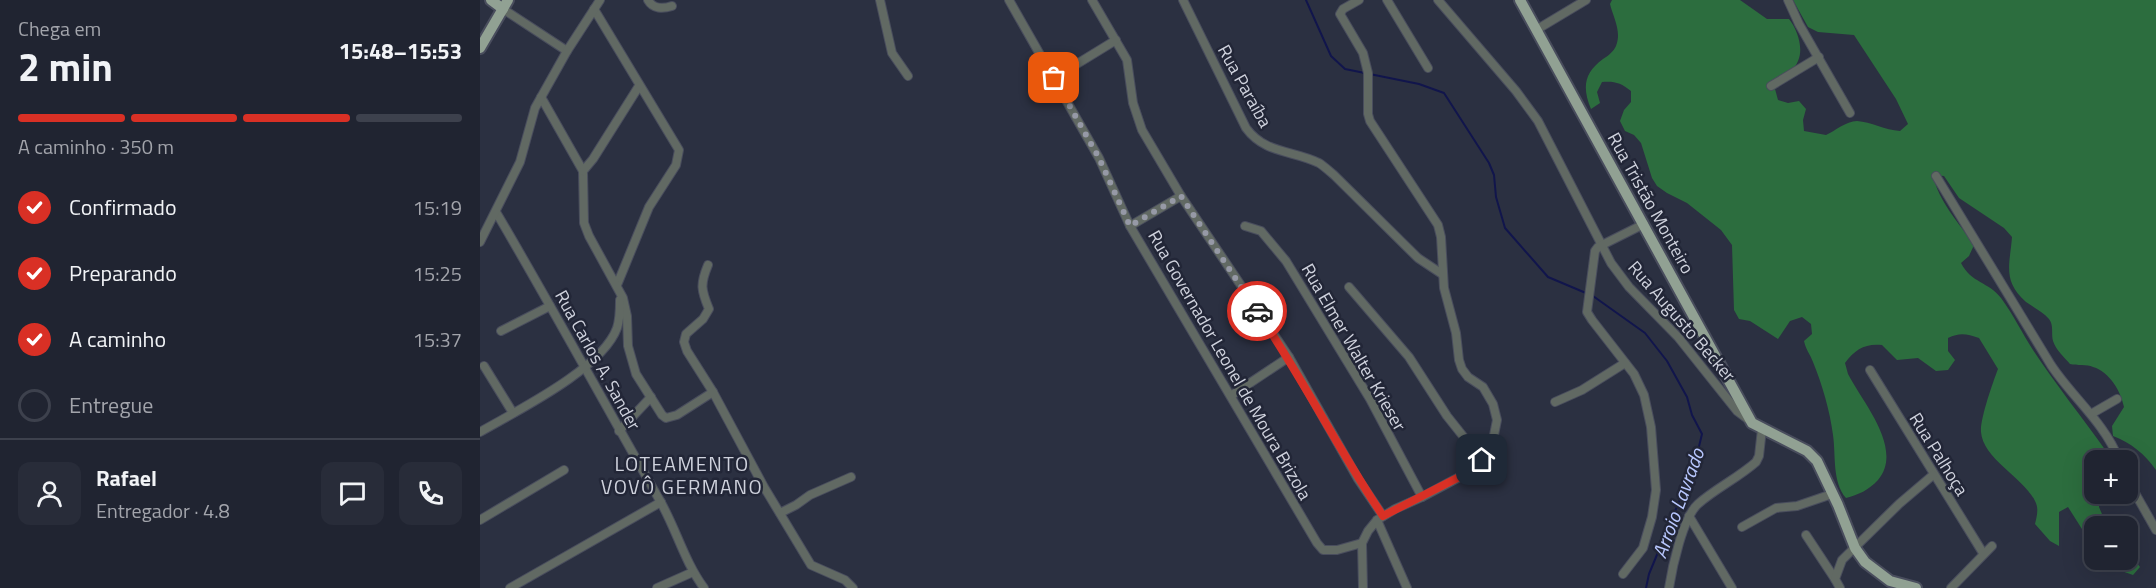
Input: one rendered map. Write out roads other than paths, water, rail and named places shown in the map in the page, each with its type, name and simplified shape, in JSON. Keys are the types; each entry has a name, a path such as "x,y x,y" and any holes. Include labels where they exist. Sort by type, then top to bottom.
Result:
{"main road":[{"name":"Rua Tristão Monteiro","path":"1520,0 1757,426"},
{"path":"480,48 499,2"},
{"name":"Rua Augusto Becker","path":"1757,426 1807,451 1817,461 1855,548 1865,562 1890,581 1916,588"}],"street":[{"path":"480,242 520,162 535,108 567,51 600,0"},
{"path":"648,0 655,7 663,9 672,6"},
{"path":"880,0 892,53 908,75"},
{"name":"Rua Governador Leonel de Moura Brizola","path":"1009,0 1099,158 1130,226 1232,395 1317,543 1323,550 1337,550 1362,543"},
{"path":"1092,0 1127,60 1136,117 1181,196 1289,357 1380,518 1407,588"},
{"name":"Rua Paraíba","path":"1183,0 1253,138 1264,145 1320,164 1418,258 1442,274"},
{"path":"1359,0 1343,9 1341,14 1360,46 1368,73 1370,122 1438,225 1441,237 1442,274 1462,369 1468,377 1483,387 1493,404 1497,420 1493,440 1482,460 1467,473 1380,518 1368,531 1362,543 1363,588"},
{"path":"1387,0 1428,68"},
{"name":"Rua Augusto Becker","path":"1438,0 1516,91 1538,121 1611,263 1629,287 1678,337 1737,411 1757,426"},
{"path":"1536,30 1586,0"},
{"path":"1788,0 1799,24 1850,113"},
{"path":"499,2 567,51"},
{"path":"480,432 584,369 612,337 620,313 618,288 649,207 676,165 679,150 594,9"},
{"path":"1054,78 1116,40"},
{"path":"1771,86 1819,57"},
{"path":"583,171 639,86"},
{"path":"542,97 583,171 584,223 618,288 627,316 631,360 636,374 666,418 677,416 713,392"},
{"path":"1936,176 2051,365 2091,414 2114,450"},
{"path":"1130,226 1181,196"},
{"name":"Rua Carlos A. Sander","path":"496,212 661,502 693,572 704,588"},
{"path":"1623,574 1643,548 1652,517 1656,489 1651,427 1644,395 1634,374 1587,312 1595,251 1602,245 1644,224"},
{"name":"Rua Elmer Walter Krieser","path":"1245,226 1261,231 1286,261 1370,399 1422,497"},
{"path":"708,265 702,281 703,294 709,309 703,319 686,334 684,342 687,351 812,565 845,580 853,588"},
{"path":"1349,287 1409,357 1447,416 1482,460"},
{"path":"501,331 550,306"},
{"path":"1232,395 1289,357"},
{"path":"1554,402 1582,390 1625,363"},
{"path":"484,366 513,413"},
{"name":"Rua Palhoça","path":"1870,370 1983,553"},
{"path":"619,431 651,397"},
{"path":"2091,414 2117,399"},
{"path":"1669,588 1672,567 1689,516 1696,505 1756,462 1761,444 1757,426"},
{"path":"480,520 564,470"},
{"path":"1835,579 1842,560 1899,504 1933,475"},
{"path":"780,513 796,506 810,495 851,477"},
{"path":"1742,527 1776,508 1797,506 1832,494"},
{"path":"2138,498 2156,530"},
{"path":"510,588 661,502"},
{"path":"1689,516 1732,588"},
{"path":"1806,535 1840,588"},
{"path":"1951,588 1992,546"},
{"path":"657,588 693,572"}],"waterway":[{"name":"Arroio Lavrado","path":"1306,0 1331,56 1345,69 1419,84 1444,93 1489,163 1494,175 1496,197 1505,228 1548,277 1593,296 1645,333 1667,361 1687,397 1692,415 1702,434 1695,463 1649,574 1646,588"}],"district":[{"name":"LOTEAMENTO VOVÔ GERMANO","path":"682,474"}]}
